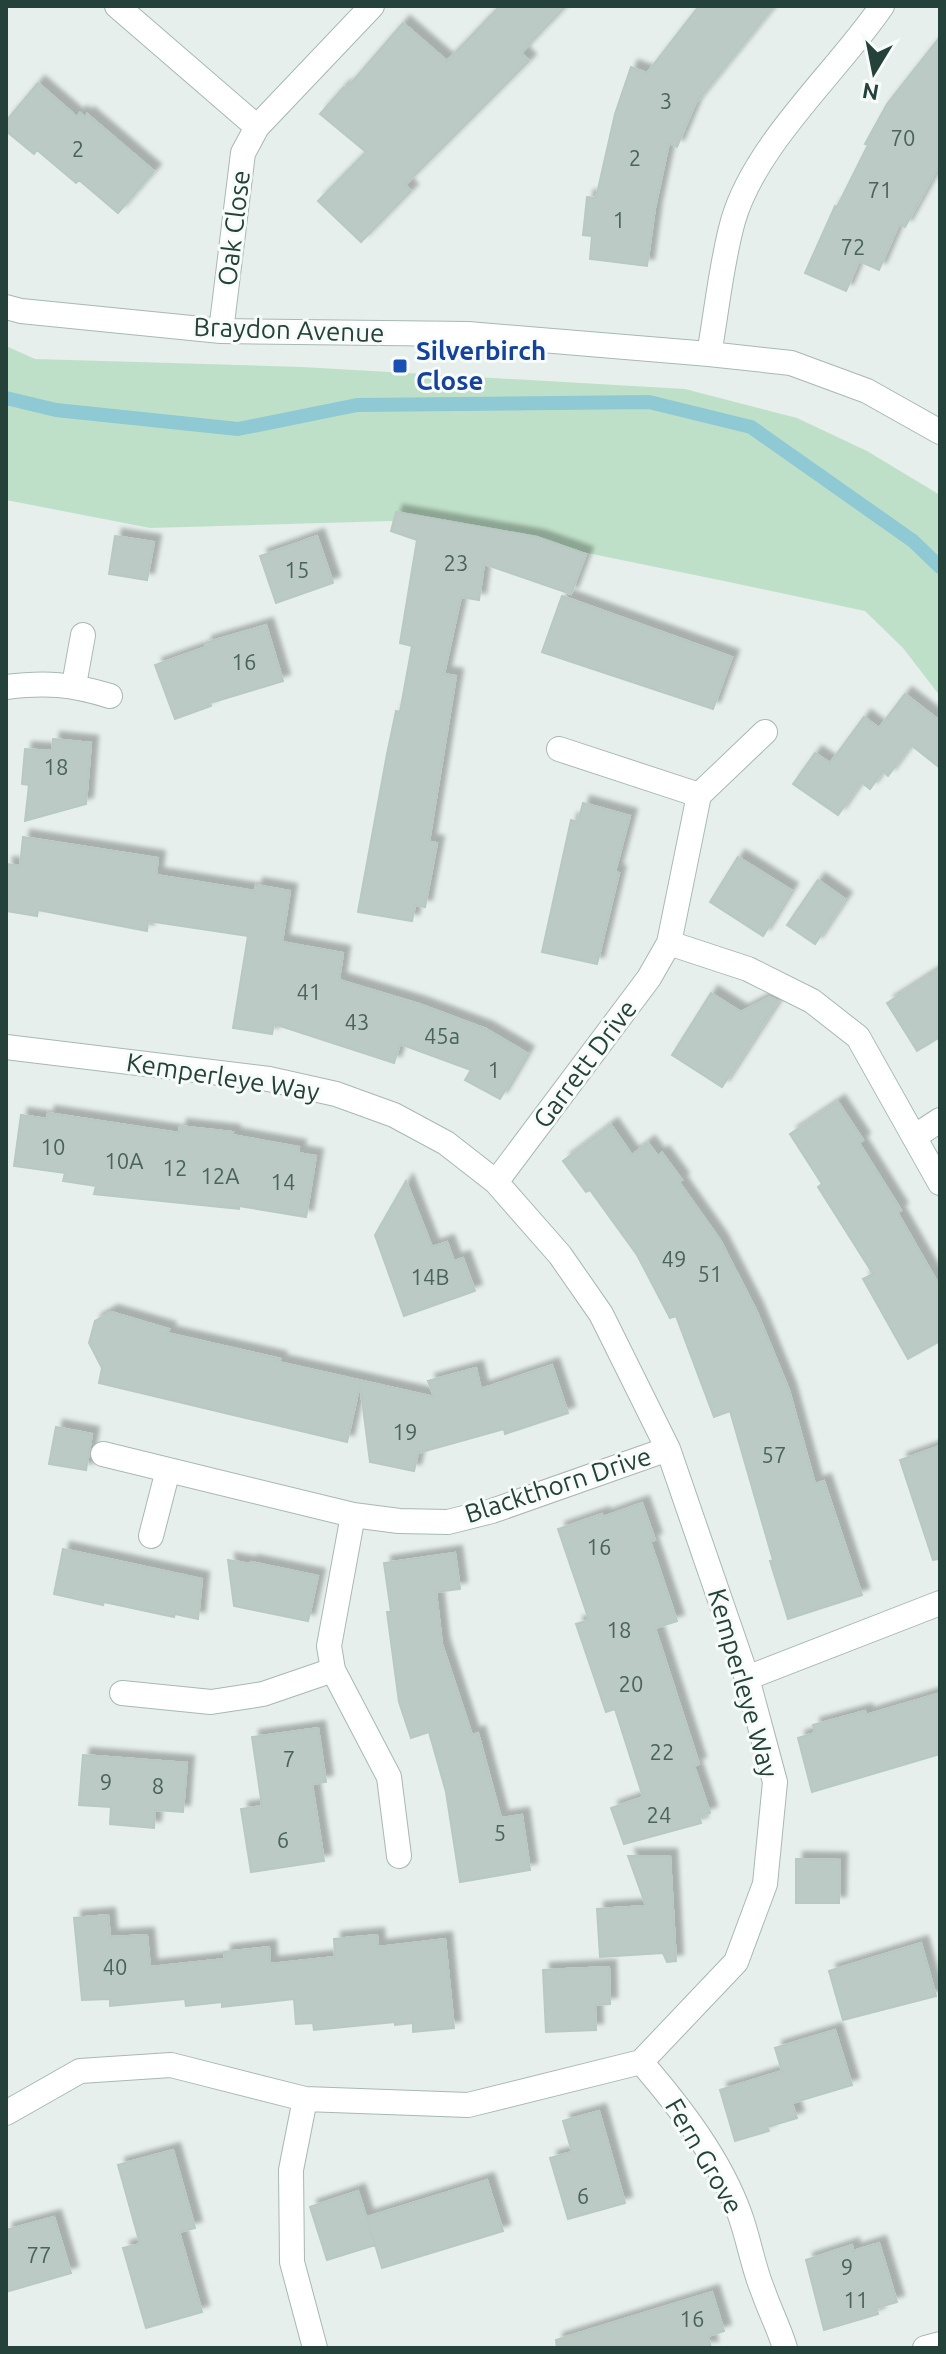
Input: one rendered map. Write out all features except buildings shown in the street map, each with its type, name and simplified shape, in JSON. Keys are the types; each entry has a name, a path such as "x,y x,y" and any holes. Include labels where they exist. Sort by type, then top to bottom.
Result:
{"street":[{"path":"117,6 257,127"},
{"name":"Oak Close","path":"221,331 243,153 257,127 372,6"},
{"path":"709,354 733,220 752,178 792,119 882,6"},
{"name":"Braydon Avenue","path":"6,307 221,331 468,334 791,363 867,391 940,432"},
{"path":"74,685 83,635"},
{"path":"6,687 74,685 110,696"},
{"path":"559,749 699,795 765,732"},
{"name":"Garrett Drive","path":"496,1182 649,978 669,943 699,795"},
{"path":"669,943 748,969 812,1001 858,1037 940,1183"},
{"name":"Kemperleye Way","path":"6,1047 269,1079 336,1094 394,1115 446,1143 496,1182 560,1255 601,1314 668,1449 747,1678 775,1782 765,1884 736,1962 641,2062"},
{"path":"914,1137 940,1120"},
{"name":"Blackthorn Drive","path":"103,1454 353,1515 399,1521 448,1522 492,1511 668,1449"},
{"path":"151,1536 168,1470"},
{"path":"353,1515 329,1646 333,1670 389,1777 399,1856"},
{"path":"747,1678 940,1603"},
{"path":"122,1693 211,1702 263,1694 333,1670"},
{"path":"6,2113 80,2071 171,2065 305,2099 468,2105 641,2062"},
{"name":"Fern Grove","path":"641,2062 675,2101 719,2172 740,2214 763,2291 776,2318 785,2348"},
{"path":"305,2099 291,2170 292,2262 315,2348"},
{"path":"925,2348 940,2344"}],"green space":[{"path":"6,346 35,359 302,367 685,389 797,418 867,451 940,495 940,696 903,648 865,611 724,581 427,520 150,528 6,500"}],"waterway":[{"path":"6,398 56,410 238,429 357,405 649,402 751,427 913,541 940,567"}],"place":[{"name":"Silverbirch Close","path":"400,366"}]}
